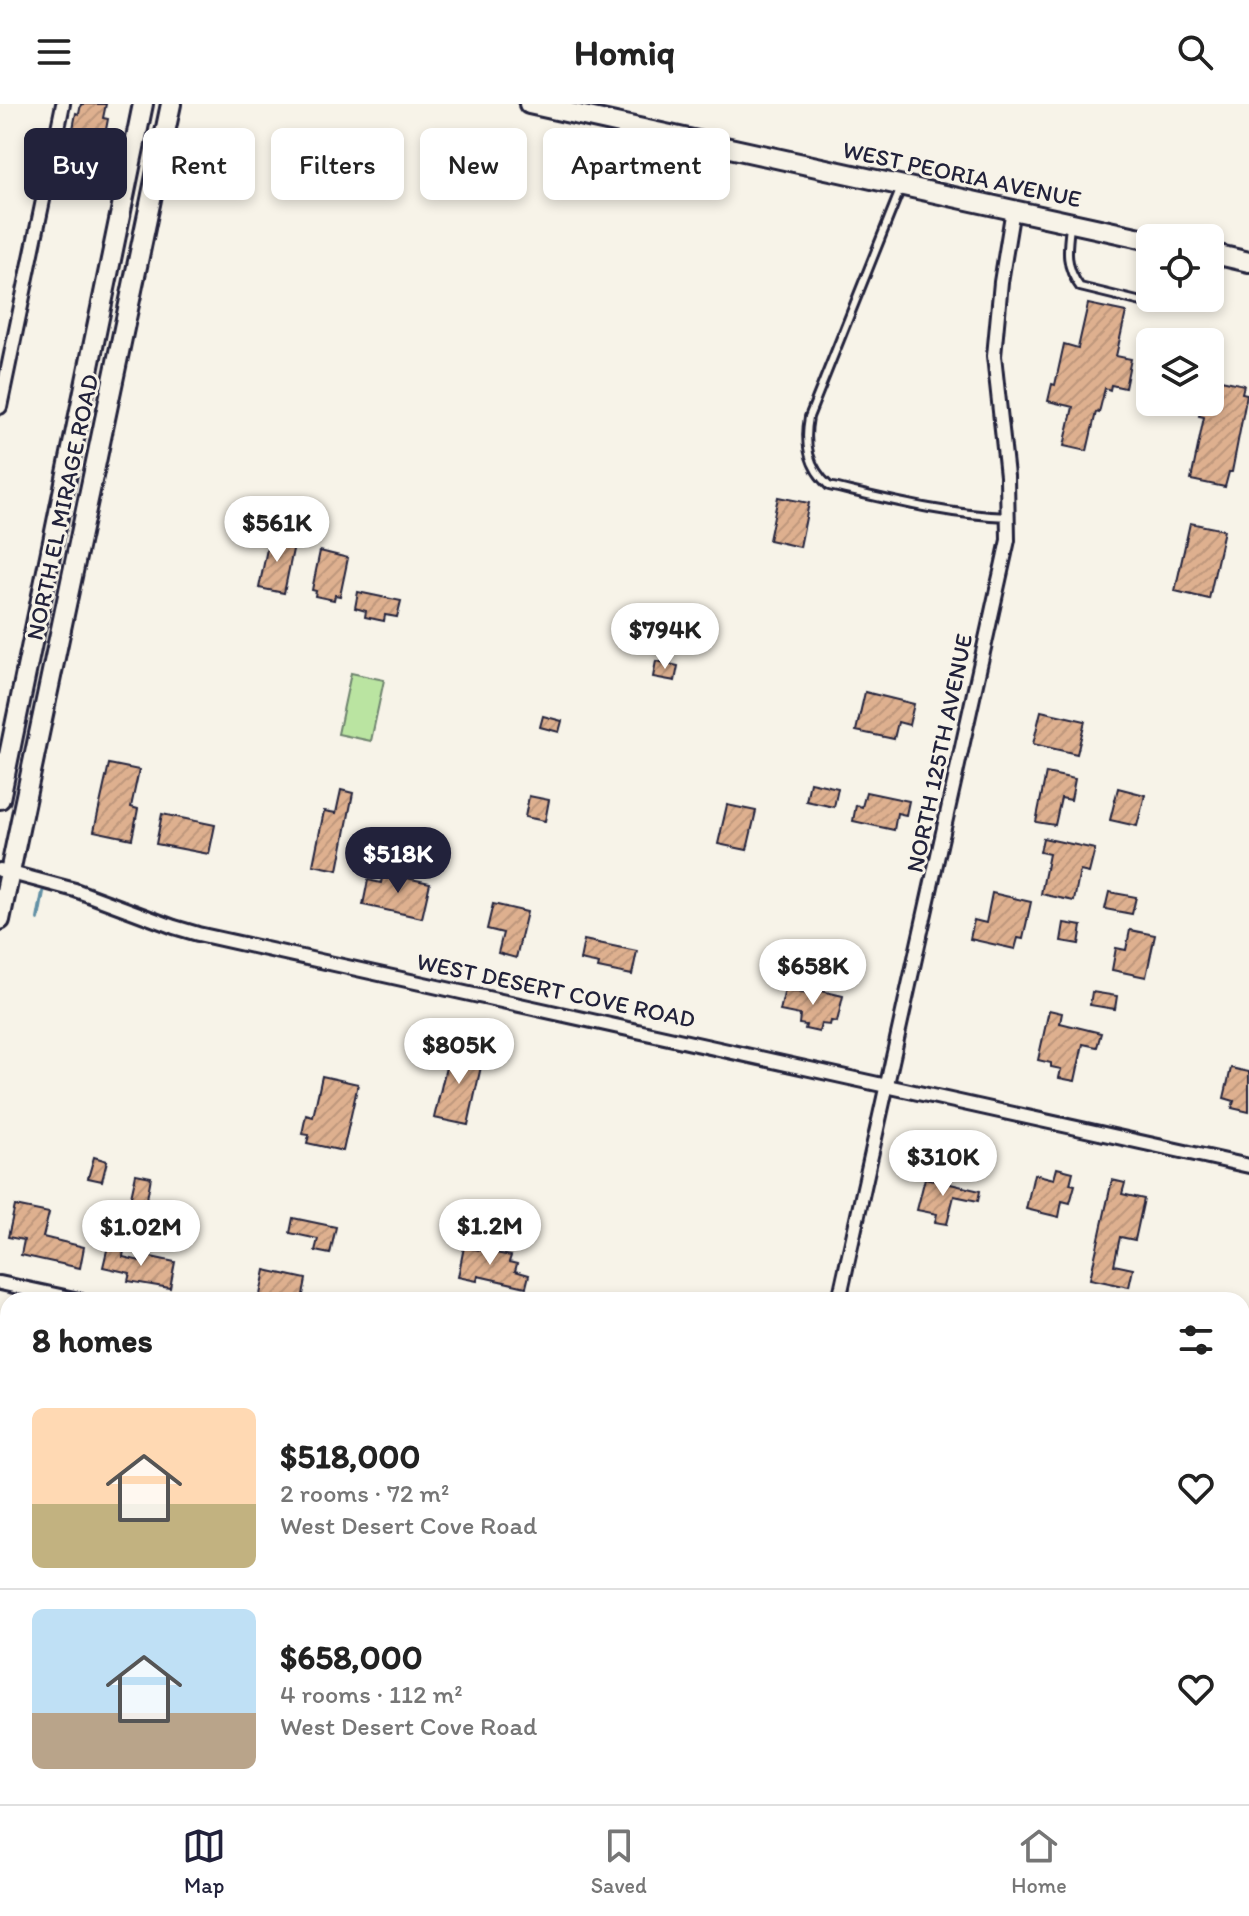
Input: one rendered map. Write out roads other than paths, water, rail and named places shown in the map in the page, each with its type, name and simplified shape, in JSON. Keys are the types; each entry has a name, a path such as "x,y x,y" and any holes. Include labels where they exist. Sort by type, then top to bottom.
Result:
{"main road":[{"name":"NORTH EL MIRAGE ROAD","path":"0,799 143,104"},
{"name":"NORTH EL MIRAGE ROAD","path":"0,920 5,871 171,104"},
{"name":"WEST PEORIA AVENUE","path":"529,104 1136,237"},
{"path":"1224,256 1249,262"}],"street":[{"path":"0,407 63,104"},
{"name":"NORTH 125TH AVENUE","path":"841,1292 1008,540 1009,517 994,356 1001,282 1013,209"},
{"name":"WEST DESERT COVE ROAD","path":"5,871 75,890 198,934 1249,1166"},
{"path":"0,1283 42,1292"}],"lane":[{"path":"901,185 809,417 806,446 811,463 818,476 829,486 933,511 1009,517"},
{"path":"1071,222 1066,257 1073,278 1080,287 1136,301"}],"waterway":[{"path":"38,919 43,892"}]}
